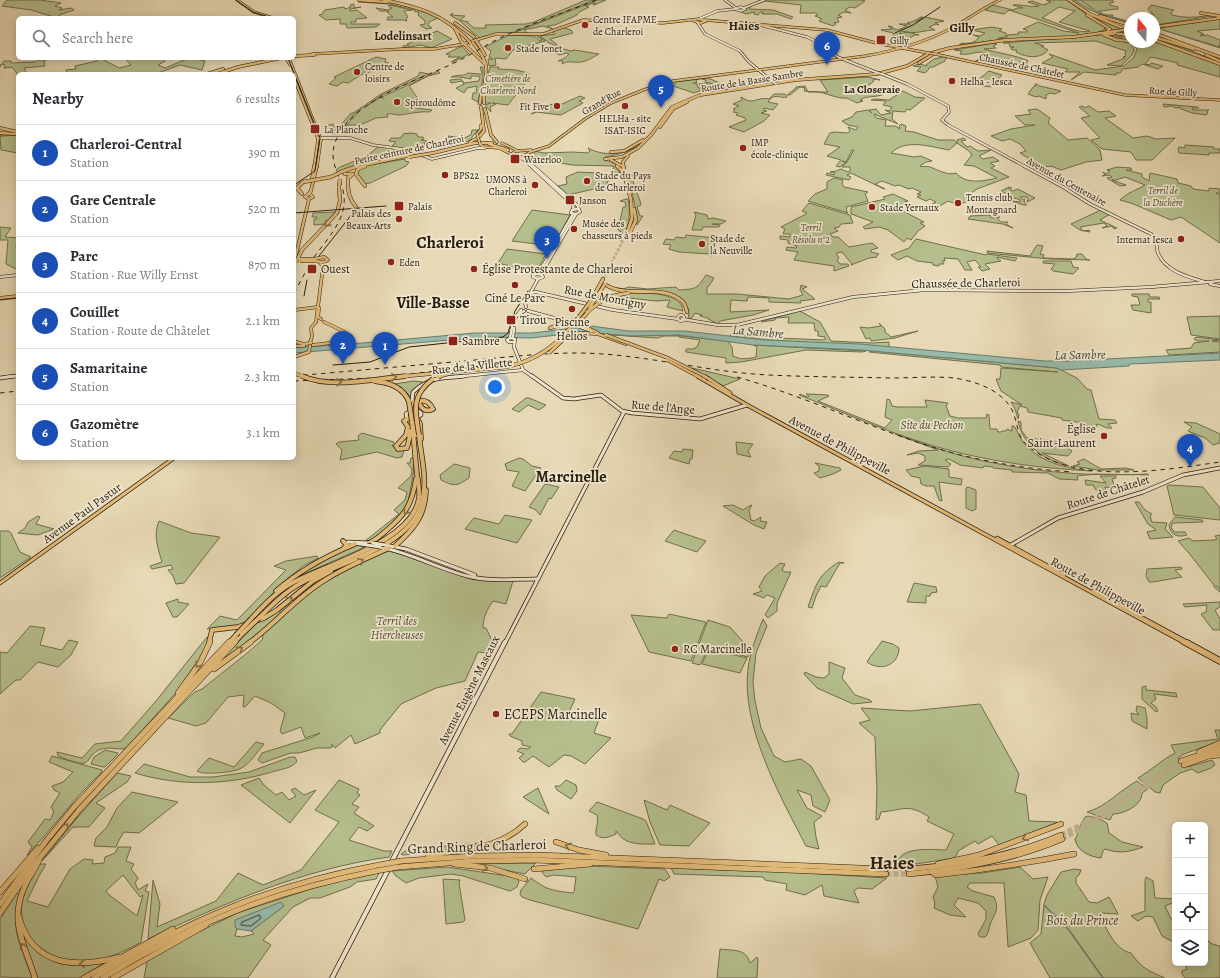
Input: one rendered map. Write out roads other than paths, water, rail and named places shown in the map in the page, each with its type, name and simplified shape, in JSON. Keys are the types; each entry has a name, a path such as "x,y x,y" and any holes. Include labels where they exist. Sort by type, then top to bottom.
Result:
{"highway":[{"path":"359,0 389,2 411,6"},
{"path":"384,0 411,6 449,21 469,40 474,41 484,57 488,70"},
{"path":"388,0 401,2"},
{"path":"391,0 415,6"},
{"path":"396,0 436,14 449,21 474,41 488,62 489,69 483,92 484,103"},
{"path":"1070,0 1110,29 1107,32"},
{"path":"1070,0 1086,10 1124,28"},
{"path":"1077,6 1101,21 1124,29"},
{"path":"1086,10 1124,23"},
{"path":"1201,12 1220,18"},
{"path":"1209,18 1213,17 1211,15"},
{"path":"1160,26 1209,18 1220,18"},
{"path":"1160,26 1220,18"},
{"path":"449,21 463,44 470,48 485,64"},
{"path":"1096,34 1105,30 1104,26"},
{"path":"1116,32 1124,31"},
{"path":"1116,32 1124,31"},
{"name":"Route de la Basse Sambre","path":"632,152 642,145 659,126 668,110 676,104 692,97 790,80 850,77 881,73 906,66 937,51 986,43 1116,32"},
{"path":"1096,34 1104,35 1119,41 1124,41"},
{"path":"1160,35 1220,57"},
{"path":"474,41 485,64 485,75 479,102"},
{"path":"1160,41 1195,47"},
{"path":"1160,42 1220,64"},
{"path":"1160,42 1189,49 1220,60"},
{"path":"827,78 878,73 908,64 928,53 949,47 986,43"},
{"path":"827,78 854,78 882,74 913,66 937,54 986,43"},
{"path":"296,56 314,55"},
{"path":"262,62 271,60"},
{"path":"223,72 271,60"},
{"path":"262,62 274,60"},
{"path":"220,68 245,66"},
{"path":"213,72 229,67"},
{"path":"659,126 673,109 701,97 776,83 816,78"},
{"name":"Route de la Basse Sambre","path":"632,152 644,146 670,110 677,105 694,98 709,94 794,81 827,78"},
{"path":"776,83 822,79"},
{"path":"728,91 737,90"},
{"path":"672,103 701,94 715,92"},
{"path":"709,94 721,93"},
{"path":"460,146 479,138 484,131 480,107 481,125"},
{"path":"485,109 491,136 497,142"},
{"path":"659,126 667,109"},
{"path":"486,114 488,116 494,137 502,143"},
{"path":"0,131 16,134"},
{"path":"611,152 616,153 632,148 654,131"},
{"path":"0,136 16,134"},
{"name":"Petite ceinture de Charleroi","path":"296,261 305,245 337,213 340,202 339,181 344,173 364,165 436,152 480,142 492,143"},
{"path":"453,148 486,143 508,150"},
{"path":"624,168 618,163 605,158 620,158 632,152"},
{"path":"628,238 636,220 633,203 624,173 624,160 632,152"},
{"path":"302,194 297,188 303,182 344,173 354,167 370,162 416,154"},
{"path":"526,155 555,159"},
{"path":"370,162 400,158"},
{"path":"364,186 356,176 358,169 368,165 389,161"},
{"path":"617,166 624,173"},
{"path":"344,173 354,167"},
{"path":"344,173 354,174 348,178 348,183 350,197 356,208"},
{"path":"627,233 632,218 631,200"},
{"path":"576,324 598,290 603,279"},
{"path":"550,328 576,324 587,312 605,284 611,289 621,291 657,292 671,296 682,303 686,308 686,312"},
{"path":"587,312 607,297 628,293 654,293 668,296 680,303 686,312"},
{"path":"533,360 549,351 576,324 581,319 594,304 593,302 576,324"},
{"path":"355,381 514,366 551,352 568,336 581,333"},
{"path":"114,767 208,672 242,634 272,604 290,590 310,578 381,546 409,527 419,514 422,503 423,476 415,404 420,389 430,380 446,374 464,371"},
{"path":"268,600 292,583 381,541 399,530 412,516 419,497 412,435 411,402 404,392 392,385 374,381 323,382 306,379 296,374"},
{"path":"411,402 423,400 433,408 430,411 424,410 420,407 417,398"},
{"path":"412,435 407,448 401,450 397,448 397,445 406,435 408,427 404,422 411,418 414,422 416,435 420,481 418,484"},
{"path":"417,418 420,424 421,433 421,438 419,440"},
{"path":"369,544 405,514 411,503 417,473"},
{"path":"395,546 410,533 424,510 426,496 425,479 423,476"},
{"path":"343,548 347,545 346,541"},
{"path":"0,913 41,856 108,774 272,595 300,570 343,548 355,544"},
{"path":"208,672 264,632 306,594 325,580 389,548"},
{"path":"177,697 177,693 206,651 211,640 212,630 238,627 264,618 334,568"},
{"path":"1184,762 1187,756 1220,743"},
{"path":"1184,762 1220,748"},
{"path":"1184,762 1220,752"},
{"path":"1204,757 1220,755"},
{"path":"0,904 46,841 74,807 108,774"},
{"path":"420,859 429,856 474,849 501,842 514,835 525,824"},
{"path":"922,868 927,865 946,863 979,855 1061,824"},
{"path":"1062,837 1035,851 978,867 932,872 908,871 922,868 948,866 1001,856 1062,837"},
{"path":"0,892 40,844 46,841"},
{"path":"556,842 579,850 616,857"},
{"path":"932,872 936,875 987,870 1033,863 1074,854"},
{"path":"35,978 17,928 18,912 24,888 41,856"},
{"name":"Grand Ring de Charleroi","path":"94,978 131,955 198,920 230,906 281,888 343,872 401,861 473,856 536,858 616,857 665,862"},
{"name":"Grand Ring de Charleroi","path":"103,978 156,946 233,911 309,885 376,870 398,867 536,858"},
{"name":"Grand Ring de Charleroi","path":"549,858 600,862 665,862 885,871"},
{"path":"534,868 600,862"},
{"path":"442,863 485,868 525,879"},
{"path":"113,978 233,911"},
{"path":"18,912 21,928 29,942 36,950 49,958 67,964 84,964 120,957"},
{"path":"84,978 120,957 187,923 198,920"}],"main road":[{"path":"236,0 251,12 265,16"},
{"path":"725,0 742,11 745,10 744,8 764,0"},
{"path":"690,79 853,58 891,50 948,30 1000,0"},
{"path":"699,25 704,19 715,11 736,8"},
{"path":"517,35 546,32 571,22 581,20 663,23 704,19"},
{"name":"Chaussée de Châtelet","path":"704,19 832,31 898,48 937,54 1125,95"},
{"path":"697,20 702,22"},
{"path":"697,20 701,30 705,34 736,48 748,61 762,70"},
{"path":"474,41 503,34 517,35 548,33 577,21 607,21"},
{"path":"758,24 807,37 830,48 833,54 842,59 882,74"},
{"path":"296,56 402,49 435,49 456,46 503,34"},
{"path":"745,57 776,83"},
{"path":"287,60 292,72"},
{"path":"287,60 292,72"},
{"path":"690,79 762,70"},
{"path":"741,73 753,71"},
{"name":"Avenue du Centenaire","path":"882,74 907,84 948,106 949,114 943,119 943,122 1073,193 1093,206 1144,230 1156,238 1159,255 1173,269 1186,276 1207,283"},
{"name":"Grand'Rue","path":"519,158 552,144 585,119 611,102 635,92 674,81 690,79"},
{"path":"296,82 320,138 311,195 313,197 307,197 302,194"},
{"path":"296,83 320,138 297,247 297,257 319,261 323,264"},
{"name":"Rue de Gilly","path":"1125,95 1220,100"},
{"path":"480,146 477,134 481,129 481,125"},
{"path":"320,138 350,138 376,146 409,150 432,159 480,146 486,148 499,148 514,157 523,159 572,204 574,209"},
{"path":"502,143 522,151 526,155 526,158 576,203 580,212 574,214 540,274 532,276 538,279"},
{"name":"Grand'Rue","path":"514,152 552,144"},
{"path":"508,150 514,152"},
{"path":"574,209 578,210"},
{"path":"574,209 570,212 574,214"},
{"path":"319,261 328,258 328,261 323,264"},
{"path":"316,321 323,264"},
{"path":"529,310 524,303 538,279 543,277 540,274"},
{"path":"0,277 16,275"},
{"path":"1207,283 1220,281"},
{"path":"1207,283 1220,286"},
{"name":"Chaussée de Charleroi","path":"683,317 689,321 729,326 745,324 853,297 924,290 1066,291 1207,283"},
{"name":"Rue de Montigny","path":"532,291 613,310 671,318 683,317"},
{"path":"0,298 16,296"},
{"path":"296,310 318,307"},
{"path":"296,346 346,341 345,332 337,330 318,317 318,307"},
{"path":"526,307 522,307 522,310 515,320 512,333 512,340 521,366 563,398 574,400 601,395 624,412"},
{"path":"522,310 529,310 576,324 602,335"},
{"path":"683,317 686,312"},
{"path":"296,356 308,352 312,336 312,327 316,321 321,318"},
{"path":"316,321 319,323 324,322"},
{"name":"Avenue de Philippeville","path":"576,324 668,358 709,378 734,396 968,524"},
{"name":"Avenue de Philippeville","path":"581,333 602,335 680,366 748,405 968,524"},
{"path":"296,342 310,345"},
{"name":"Rue de la Villette","path":"416,389 424,382 431,379 517,371 521,366"},
{"path":"0,378 16,376"},
{"path":"413,410 411,402 416,389"},
{"path":"413,410 412,396 416,389"},
{"name":"Rue de l'Ange","path":"624,412 700,419 748,405"},
{"path":"413,410 421,413 421,415 417,418 411,418 406,414 413,410"},
{"name":"Avenue Eugène Mascaux","path":"332,978 624,412"},
{"name":"Avenue Paul Pastur","path":"0,583 171,460"},
{"name":"Route de Châtelet","path":"1009,546 1058,518 1143,492 1162,482 1183,475 1220,468"},
{"name":"Route de Philippeville","path":"968,524 1220,661"},
{"path":"346,541 361,542 380,547 400,549"},
{"path":"346,541 355,544 395,546 467,576 486,579 537,580"},
{"path":"355,544 361,542"},
{"path":"389,548 395,546"}],"water":[{"name":"La Sambre","path":"591,326 629,331 684,331 765,340 860,344 1045,361 1220,353 1220,360 1130,364 1129,366 1061,370 1057,368 861,350 753,345 679,335 632,336 584,332 531,338 487,337 296,353 296,347 340,345 475,333 532,333"},
{"path":"281,902 284,906 251,931 237,929 235,926 235,920"}],"waterway":[{"path":"1081,0 1099,13 1124,20"},
{"path":"1163,30 1220,47"},
{"path":"1216,586 1220,588"},
{"path":"1045,906 1069,930 1103,978"}],"tunnel":[{"path":"478,103 479,107"},
{"path":"492,143 531,154 587,158 607,162 617,166"},
{"path":"603,279 627,233"},
{"path":"1061,835 1100,815 1150,779 1181,761"},
{"path":"1062,839 1102,817 1171,770 1184,765"},
{"path":"885,869 908,869"},
{"path":"886,874 909,874"}],"tram line":[{"path":"236,0 253,12 266,16"},
{"path":"895,33 913,25 940,7"},
{"path":"289,60 294,72"},
{"path":"296,78 320,138 315,171 296,184"},
{"path":"296,213 386,206"},
{"path":"319,256 352,214 361,210"},
{"path":"304,296 307,280"},
{"path":"333,365 370,362 409,347 503,337 508,333 515,311 528,291"},
{"path":"0,300 16,298"}],"railway":[{"path":"314,257 337,226 343,212 344,196 334,164 334,147 337,138 346,124 358,112 388,93 452,64 500,38 596,0"},
{"path":"296,289 311,262"},
{"path":"296,376 520,356 576,353 624,356 721,370 769,375 815,377 954,378 979,384 1002,397 1012,410 1023,441 1046,458 1068,466 1093,471 1120,472 1147,471 1220,462"},
{"path":"296,381 375,378 508,363"},
{"path":"737,377 786,393 907,439 949,452 1002,464 1073,472"},
{"path":"0,393 16,391"}],"place":[{"name":"Centre IFAPME de Charleroi","path":"585,25"},
{"name":"Gilly","path":"881,40"},
{"name":"Stade Jonet","path":"508,48"},
{"name":"Gazomètre","path":"827,65"},
{"name":"Centre de loisirs","path":"357,72"},
{"name":"Helha - Iesca","path":"952,81"},
{"name":"Spiroudôme","path":"397,102"},
{"name":"Fit Five","path":"557,106"},
{"name":"HELHa - site ISAT-ISIC","path":"625,106"},
{"name":"Samaritaine","path":"661,108"},
{"name":"La Planche","path":"315,129"},
{"name":"IMP école-clinique","path":"743,148"},
{"name":"Waterloo","path":"515,159"},
{"name":"BPS22","path":"445,175"},
{"name":"Stade du Pays de Charleroi","path":"587,181"},
{"name":"UMONS à Charleroi","path":"535,185"},
{"name":"Janson","path":"570,200"},
{"name":"Tennis club Montagnard","path":"958,203"},
{"name":"Palais","path":"399,206"},
{"name":"Stade Yernaux","path":"872,207"},
{"name":"Palais des Beaux-Arts","path":"399,219"},
{"name":"Musée des chasseurs à pieds","path":"574,229"},
{"name":"Internat Iesca","path":"1181,239"},
{"name":"Stade de la Neuville","path":"702,244"},
{"name":"Parc","path":"547,259"},
{"name":"Eden","path":"391,262"},
{"name":"Ouest","path":"312,269"},
{"name":"Église Protestante de Charleroi","path":"474,269"},
{"name":"Ciné Le Parc","path":"515,285"},
{"name":"Piscine Helios","path":"572,309"},
{"name":"Tirou","path":"511,320"},
{"name":"Sambre","path":"453,341"},
{"name":"Gare Centrale","path":"343,364"},
{"name":"Charleroi-Central","path":"385,365"},
{"name":"Église Saint-Laurent","path":"1104,436"},
{"name":"Couillet","path":"1190,467"},
{"name":"RC Marcinelle","path":"675,649"},
{"name":"ECEPS Marcinelle","path":"496,714"}],"district":[{"name":"Haies","path":"744,25"},
{"name":"Gilly","path":"962,27"},
{"name":"Lodelinsart","path":"403,36"},
{"name":"La Closeraie","path":"872,89"},
{"name":"Charleroi","path":"450,242"},
{"name":"Ville-Basse","path":"433,302"},
{"name":"Marcinelle","path":"571,476"},
{"name":"Haies","path":"892,862"}],"park label":[{"name":"Cimetière de Charleroi Nord","path":"508,84"},
{"name":"Terril de la Duchère","path":"1163,196"},
{"name":"Terril Résolu n°2","path":"811,232"},
{"name":"Site du Pechon","path":"932,425"},
{"name":"Terril des Hiercheuses","path":"397,628"},
{"name":"Bois du Prince","path":"1082,920"}]}
